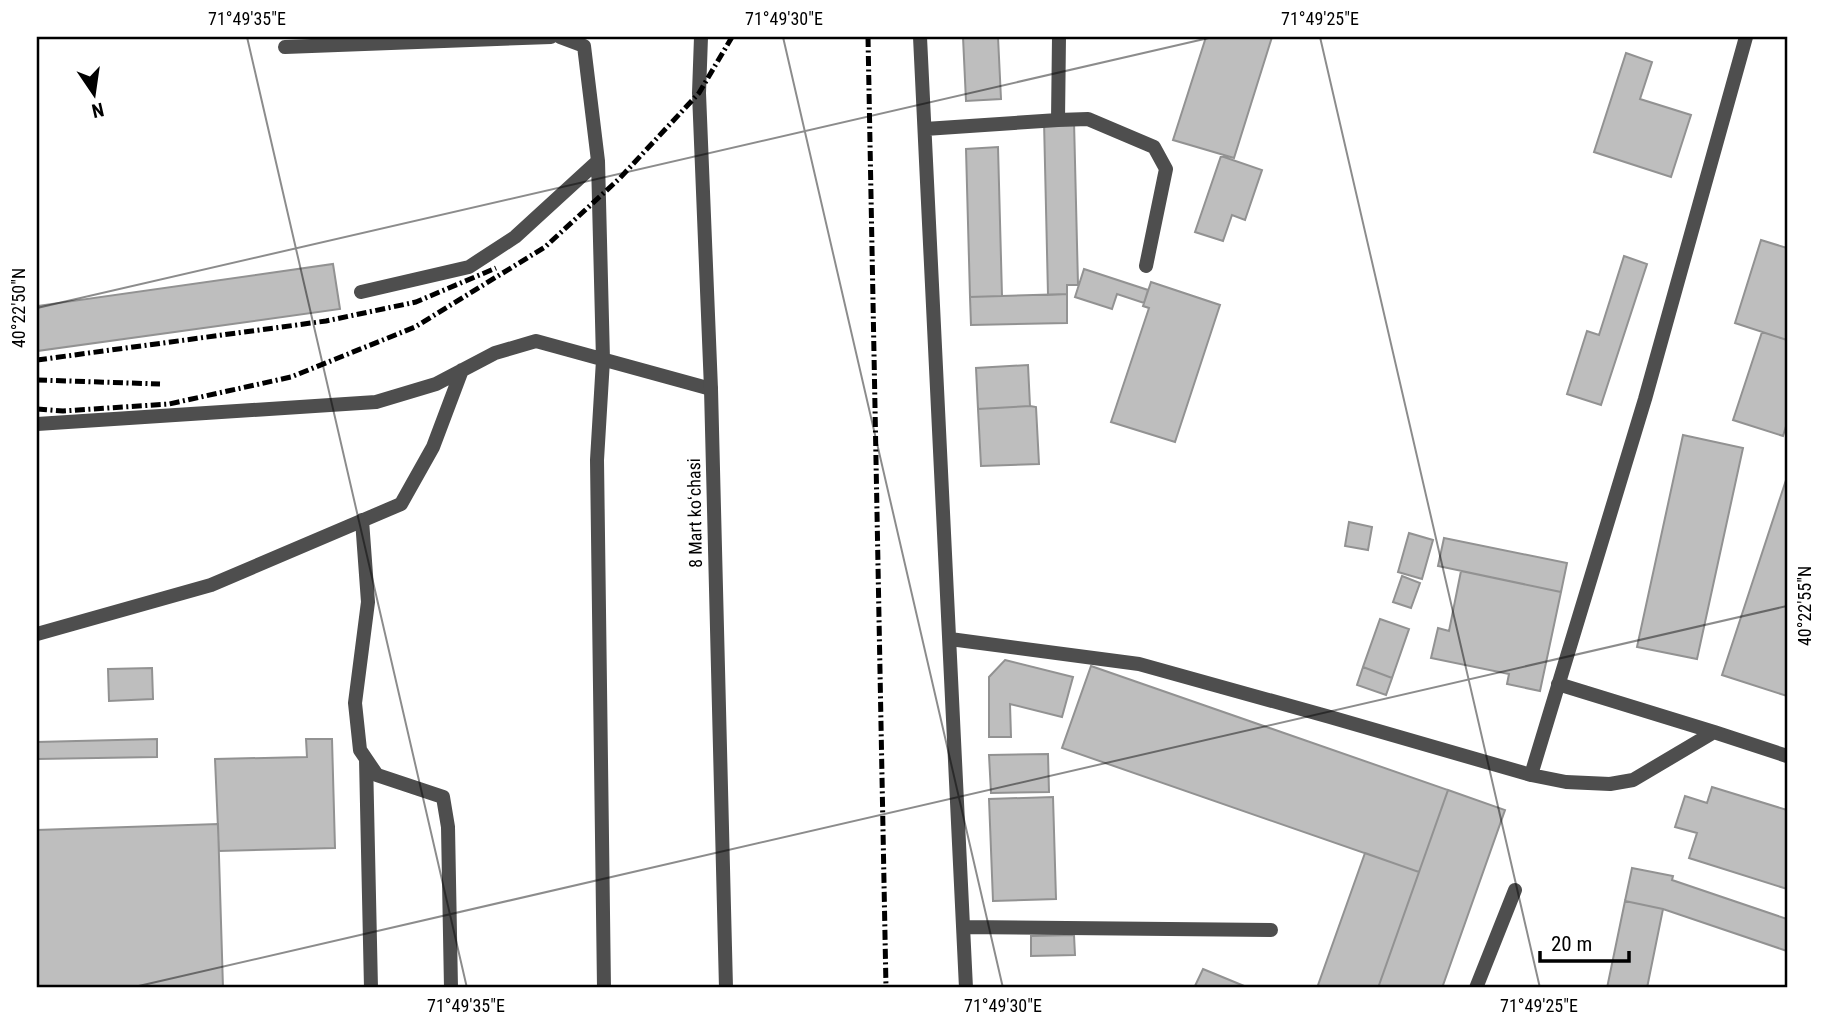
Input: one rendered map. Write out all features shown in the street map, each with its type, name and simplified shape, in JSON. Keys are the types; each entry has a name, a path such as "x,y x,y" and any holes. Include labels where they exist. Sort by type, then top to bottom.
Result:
{"street":[{"path":"285,47 551,37"},
{"path":"560,37 584,46 598,161 603,360 597,460 604,988"},
{"name":"8 Mart koʻchasi","path":"701,37 699,93 711,389 726,988"},
{"path":"920,37 966,988"},
{"path":"1058,120 1059,37"},
{"path":"1531,775 1645,399 1746,37"},
{"path":"925,129 1088,119 1154,146 1166,169 1146,266"},
{"path":"361,292 469,267 515,237 598,161"},
{"path":"37,425 376,402 436,384 495,353 536,341 711,389"},
{"path":"37,634 211,585 401,504 433,447 462,370"},
{"path":"362,520 368,602 355,703 360,750 377,775 443,797 448,827 452,988"},
{"path":"950,639 1139,664 1331,716 1531,775 1566,782 1610,784 1633,780 1714,733"},
{"path":"1558,684 1787,756"},
{"path":"366,758 371,988"},
{"path":"1476,988 1515,890"},
{"path":"963,927 1271,930"}],"building":[{"path":"963,37 998,37 1001,99 966,101"},
{"path":"1206,37 1272,37 1234,158 1173,140"},
{"path":"1626,53 1652,62 1640,99 1691,115 1671,177 1594,152"},
{"path":"1044,121 1074,121 1078,285 1067,285 1067,294 1048,295"},
{"path":"998,147 1002,296 970,297 966,149"},
{"path":"1221,156 1262,170 1245,220 1232,215 1223,241 1195,232"},
{"path":"1761,240 1787,248 1787,340 1735,323"},
{"path":"1624,256 1647,264 1601,405 1567,394 1587,331 1599,335"},
{"path":"333,264 340,309 37,351 37,306"},
{"path":"1084,269 1148,290 1144,303 1117,294 1112,309 1075,297"},
{"path":"1151,282 1220,305 1175,442 1111,422 1149,308 1143,306"},
{"path":"1067,294 1067,323 971,325 970,297"},
{"path":"1762,332 1787,340 1787,423 1783,436 1733,420"},
{"path":"1028,365 1030,406 978,409 976,368"},
{"path":"1036,407 1039,464 981,466 978,409"},
{"path":"1683,435 1743,448 1697,659 1637,647"},
{"path":"1787,477 1787,696 1722,675"},
{"path":"1349,522 1372,527 1368,550 1345,546"},
{"path":"1409,533 1433,540 1422,579 1398,572"},
{"path":"1444,538 1567,563 1561,592 1438,566"},
{"path":"1461,571 1561,592 1540,691 1507,684 1509,674 1431,658 1438,628 1449,631"},
{"path":"1402,576 1420,583 1411,608 1393,602"},
{"path":"1380,619 1409,629 1392,678 1363,667"},
{"path":"1005,660 1073,677 1062,717 1010,704 1011,737 989,737 989,677"},
{"path":"1091,666 1448,790 1419,872 1062,748"},
{"path":"1363,667 1392,678 1386,695 1357,685"},
{"path":"152,668 153,699 109,701 108,669"},
{"path":"157,739 157,757 37,759 37,742"},
{"path":"306,739 332,739 335,848 219,851 215,759 307,757"},
{"path":"1048,754 1049,792 991,793 989,755"},
{"path":"1712,787 1787,810 1787,889 1689,858 1697,833 1675,827 1685,796 1707,803"},
{"path":"1448,790 1505,810 1442,988 1378,988"},
{"path":"1053,797 1056,899 993,901 989,799"},
{"path":"218,824 223,988 37,988 37,830"},
{"path":"1365,853 1419,872 1378,988 1317,988"},
{"path":"1632,868 1673,876 1672,880 1787,919 1787,951 1663,909 1625,901"},
{"path":"1625,901 1663,909 1647,988 1607,988"},
{"path":"1074,935 1075,955 1031,956 1031,936"},
{"path":"1203,969 1249,988 1194,988"}],"railway":[{"path":"37,409 63,411 169,404 291,377 415,327 545,247 620,178 699,93 732,37"},
{"path":"868,37 886,988"},
{"path":"37,360 326,321 416,302 496,268"},
{"path":"37,380 160,384"}]}
